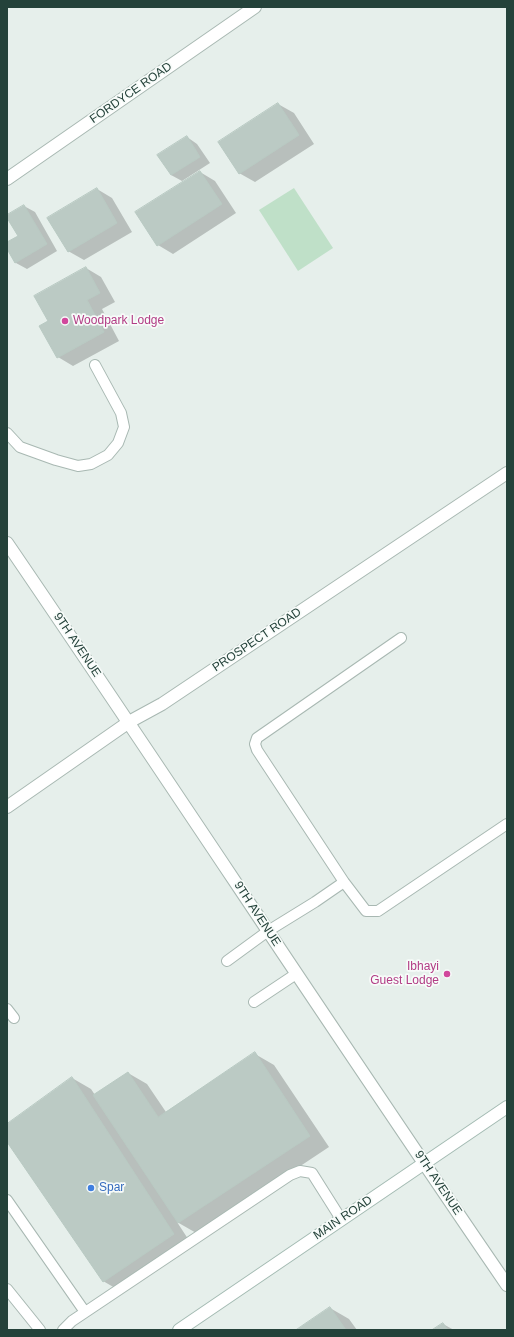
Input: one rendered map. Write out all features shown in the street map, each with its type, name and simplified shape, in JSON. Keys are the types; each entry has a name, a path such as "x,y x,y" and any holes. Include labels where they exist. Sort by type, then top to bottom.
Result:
{"street":[{"name":"FORDYCE ROAD","path":"7,179 256,7"},
{"name":"PROSPECT ROAD","path":"7,807 129,722 162,704 507,472"},
{"name":"9TH AVENUE","path":"7,543 129,722 296,974 425,1164 503,1273 507,1285"},
{"name":"MAIN ROAD","path":"179,1330 507,1107"}],"lane":[{"path":"7,433 20,447 78,466 91,464 108,455 118,443 124,427 121,413 95,365"},
{"path":"400,638 257,738 255,744 257,750 344,882 366,911 378,911 507,824"},
{"path":"227,961 268,931 344,882"},
{"path":"254,1002 296,974"},
{"path":"7,1009 14,1018"},
{"path":"63,1330 68,1324 85,1312 290,1175 300,1171 312,1173 341,1219"},
{"path":"7,1200 85,1312"},
{"path":"7,1289 40,1330"}],"green space":[{"path":"294,188 333,248 298,271 259,210"}],"building":[{"path":"278,103 299,135 239,174 218,142"},
{"path":"187,136 200,157 171,175 157,155"},
{"path":"200,171 222,204 157,246 135,212"},
{"path":"97,188 117,223 68,252 47,218"},
{"path":"24,205 47,244 15,263 7,249 7,242 18,236 7,218 7,215"},
{"path":"86,267 100,293 87,300 104,332 57,358 39,326 48,321 34,296"},
{"path":"255,1052 310,1136 178,1223 93,1095 128,1072 158,1117"},
{"name":"Spar","path":"72,1077 174,1234 103,1282 7,1142 7,1124"},
{"path":"330,1307 346,1330 296,1330"},
{"path":"443,1323 448,1330 432,1330"}],"place":[{"name":"Woodpark Lodge","path":"65,321"},
{"name":"Ibhayi Guest Lodge","path":"447,974"},
{"name":"Spar","path":"91,1188"}]}
